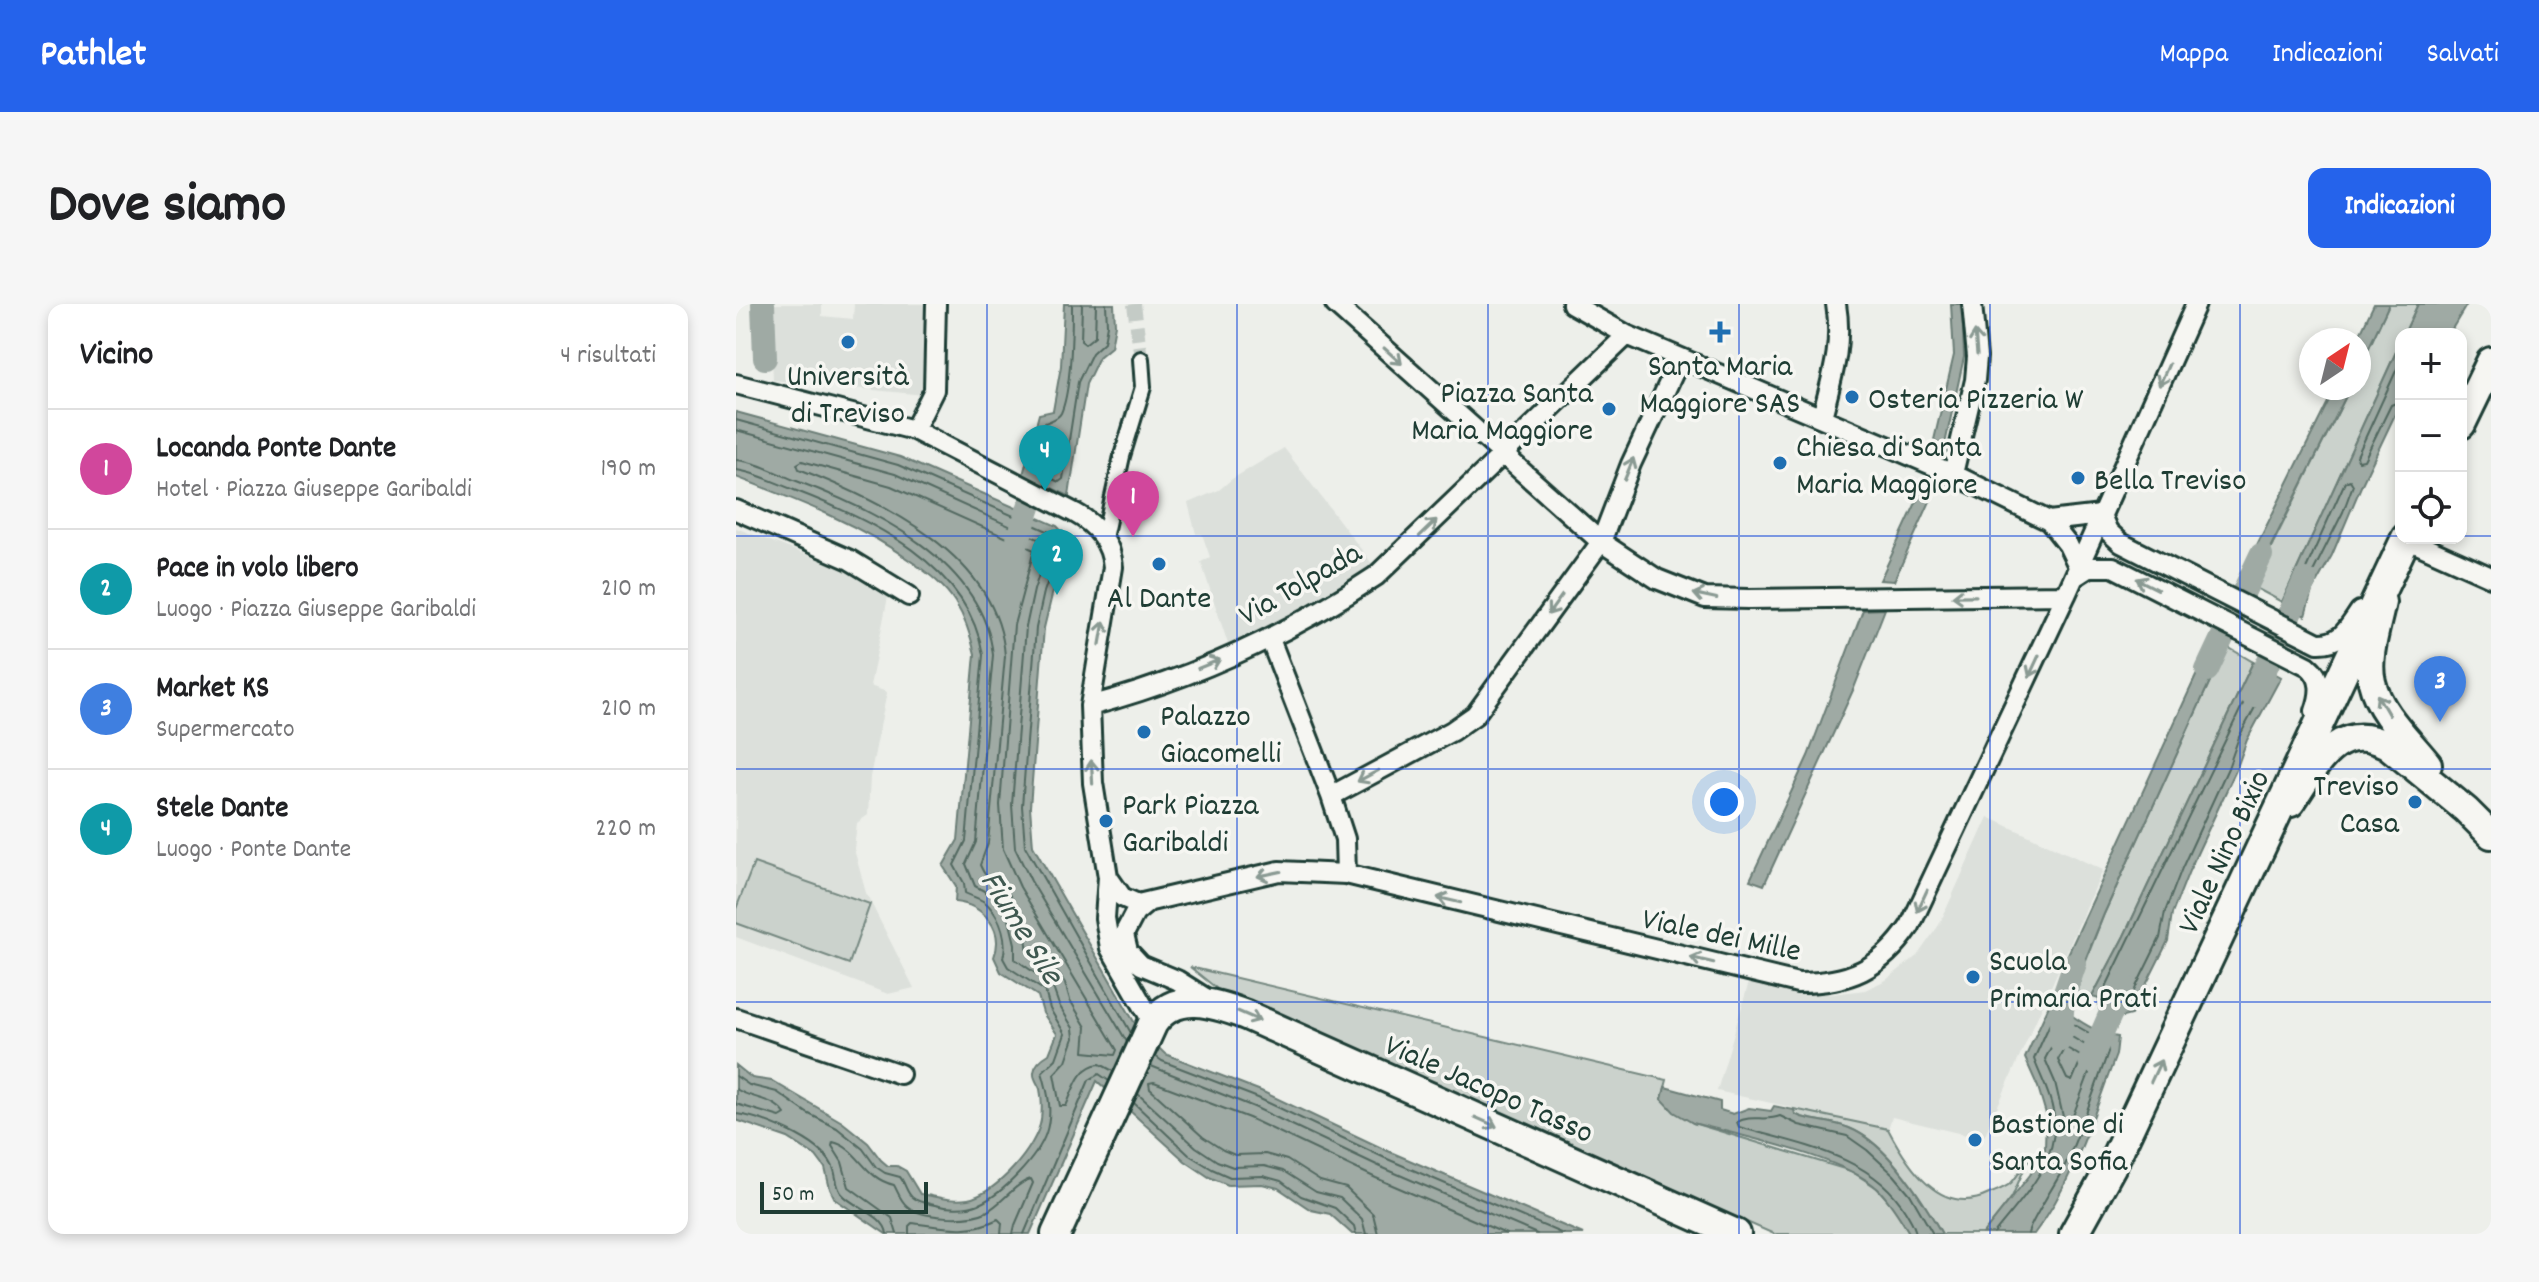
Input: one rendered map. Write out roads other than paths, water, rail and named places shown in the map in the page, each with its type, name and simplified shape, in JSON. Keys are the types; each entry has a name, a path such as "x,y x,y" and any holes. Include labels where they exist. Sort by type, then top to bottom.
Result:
{"main road":[{"path":"2467,413 2488,375"},
{"name":"Viale Nino Bixio","path":"2074,1234 2111,1167 2404,544"},
{"path":"2386,580 2371,664 2372,682 2379,701 2482,822"},
{"path":"2264,842 2327,751 2349,739 2372,738 2387,745 2482,822"},
{"name":"Viale Jacopo Tasso","path":"1153,1023 1158,1015 1180,1003 1196,1001 1246,1015 1736,1234"},
{"path":"1056,1234 1153,1023"}],"street":[{"path":"914,430 934,390 936,304"},
{"path":"1335,304 1601,542 1657,579 1705,598 2066,595"},
{"path":"1572,304 1627,335 1953,474 2049,521 2068,545 2078,572 2090,567 2113,567 2308,666 2315,671 2320,684 2319,699 2294,779"},
{"path":"1822,417 1839,348 1840,326 1836,304"},
{"path":"1953,474 1975,380 1977,357 1972,304"},
{"name":"Viale dei Mille","path":"1147,903 1279,871 1346,874 1798,983 1828,983 1846,978 1887,956 1910,926 2078,572 2196,304"},
{"path":"1505,455 1627,335"},
{"path":"1098,531 1143,387 1141,359"},
{"path":"1331,796 1452,731 1475,715 1601,542 1631,464 1680,359"},
{"path":"736,384 914,430 1075,513 1098,531 1112,552 1113,567 1090,706 1093,783 1108,877 1105,918 1110,948 1153,1023"},
{"name":"Via Tolpada","path":"1090,706 1137,694 1270,639 1331,606 1376,576 1505,455"},
{"path":"736,510 850,560 909,596"},
{"path":"2049,521 2101,515 2108,531 2121,543 2318,643 2341,638 2404,544 2491,577"},
{"path":"1270,639 1345,839 1346,874"},
{"path":"1108,877 1122,897 1138,904 1147,903"},
{"name":"Viale Jacopo Tasso","path":"1147,903 1126,926 1124,934 1128,951 1141,965 1177,980 1215,1004"},
{"path":"736,1018 900,1074"}],"water":[{"path":"1064,304 1114,304 1115,325 1111,347 1099,357 1086,384 1069,496 1023,475 1039,414 1053,411 1061,366"},
{"path":"1951,304 1962,304 1964,357 1945,444 1942,445 1934,440 1954,355"},
{"path":"2374,304 2389,304 2371,343 2371,328 2363,328"},
{"path":"2418,304 2467,304 2453,328 2407,328"},
{"path":"2395,354 2395,415 2332,555 2312,591 2305,616 2282,602"},
{"path":"2329,400 2344,400 2251,586 2239,581"},
{"name":"Fiume Sile","path":"736,412 900,457 1057,526 1068,538 1068,548 1044,628 1030,807 1033,846 1137,1027 1165,1054 1261,1091 1388,1151 1583,1234 1352,1234 1330,1214 1311,1210 1278,1188 1262,1184 1228,1185 1209,1177 1185,1161 1097,1081 1030,1234 886,1234 835,1199 825,1168 816,1156 788,1138 736,1120 736,1065 752,1078 772,1081 842,1122 868,1143 888,1166 897,1166 906,1171 920,1194 968,1199 1002,1179 1032,1143 1042,1113 1035,1069 1039,1061 1049,1054 1057,1034 1043,1013 1038,996 1001,972 994,957 997,947 994,928 983,913 955,902 956,886 943,866 958,840 975,654 959,608 931,576 873,537 806,505 736,477"},
{"path":"1920,494 1932,497 1894,581 1880,580"},
{"path":"1885,609 1854,688 1764,885 1750,880 1808,756 1863,610"},
{"path":"2213,639 2226,646 2104,914 2070,997 2060,990 2066,976 2063,965"},
{"path":"2253,662 2281,677 2247,740 2189,871 2172,914 2168,941 2131,1015 2119,1018 2099,1009 2099,999 2092,997 2124,936"},
{"path":"2051,1001 2091,1028 2118,1037 2116,1055 2071,1170 2034,1234 1983,1234 2030,1175 2045,1149 2046,1114 2025,1058"},
{"path":"1665,1087 1720,1102 1720,1110 1733,1114 1749,1108 1771,1111 1774,1106 1863,1135 1903,1174 1942,1234 1910,1234 1878,1189 1842,1167 1791,1149 1693,1123 1674,1112 1662,1099"}],"waterway":[{"path":"763,304 765,358"},
{"path":"1017,543 1041,471"},
{"path":"2207,670 2261,555"},
{"path":"2253,696 2305,580"},
{"path":"2060,1040 2063,998 2075,963"},
{"path":"2090,1061 2123,985"}],"tunnel":[{"path":"1134,304 1141,359"}],"place":[{"name":"Santa Maria Maggiore SAS","path":"1720,332"},
{"name":"Università di Treviso","path":"848,342"},
{"name":"Osteria Pizzeria W","path":"1852,397"},
{"name":"Piazza Santa Maria Maggiore","path":"1609,409"},
{"name":"Chiesa di Santa Maria Maggiore","path":"1780,463"},
{"name":"Bella Treviso","path":"2078,478"},
{"name":"Stele Dante","path":"1045,491"},
{"name":"Locanda Ponte Dante","path":"1133,537"},
{"name":"Al Dante","path":"1159,564"},
{"name":"Pace in volo libero","path":"1057,595"},
{"name":"Market KS","path":"2440,722"},
{"name":"Palazzo Giacomelli","path":"1144,732"},
{"name":"Treviso Casa","path":"2415,802"},
{"name":"Park Piazza Garibaldi","path":"1106,821"},
{"name":"Scuola Primaria Prati","path":"1973,977"},
{"name":"Bastione di Santa Sofia","path":"1975,1140"}]}
